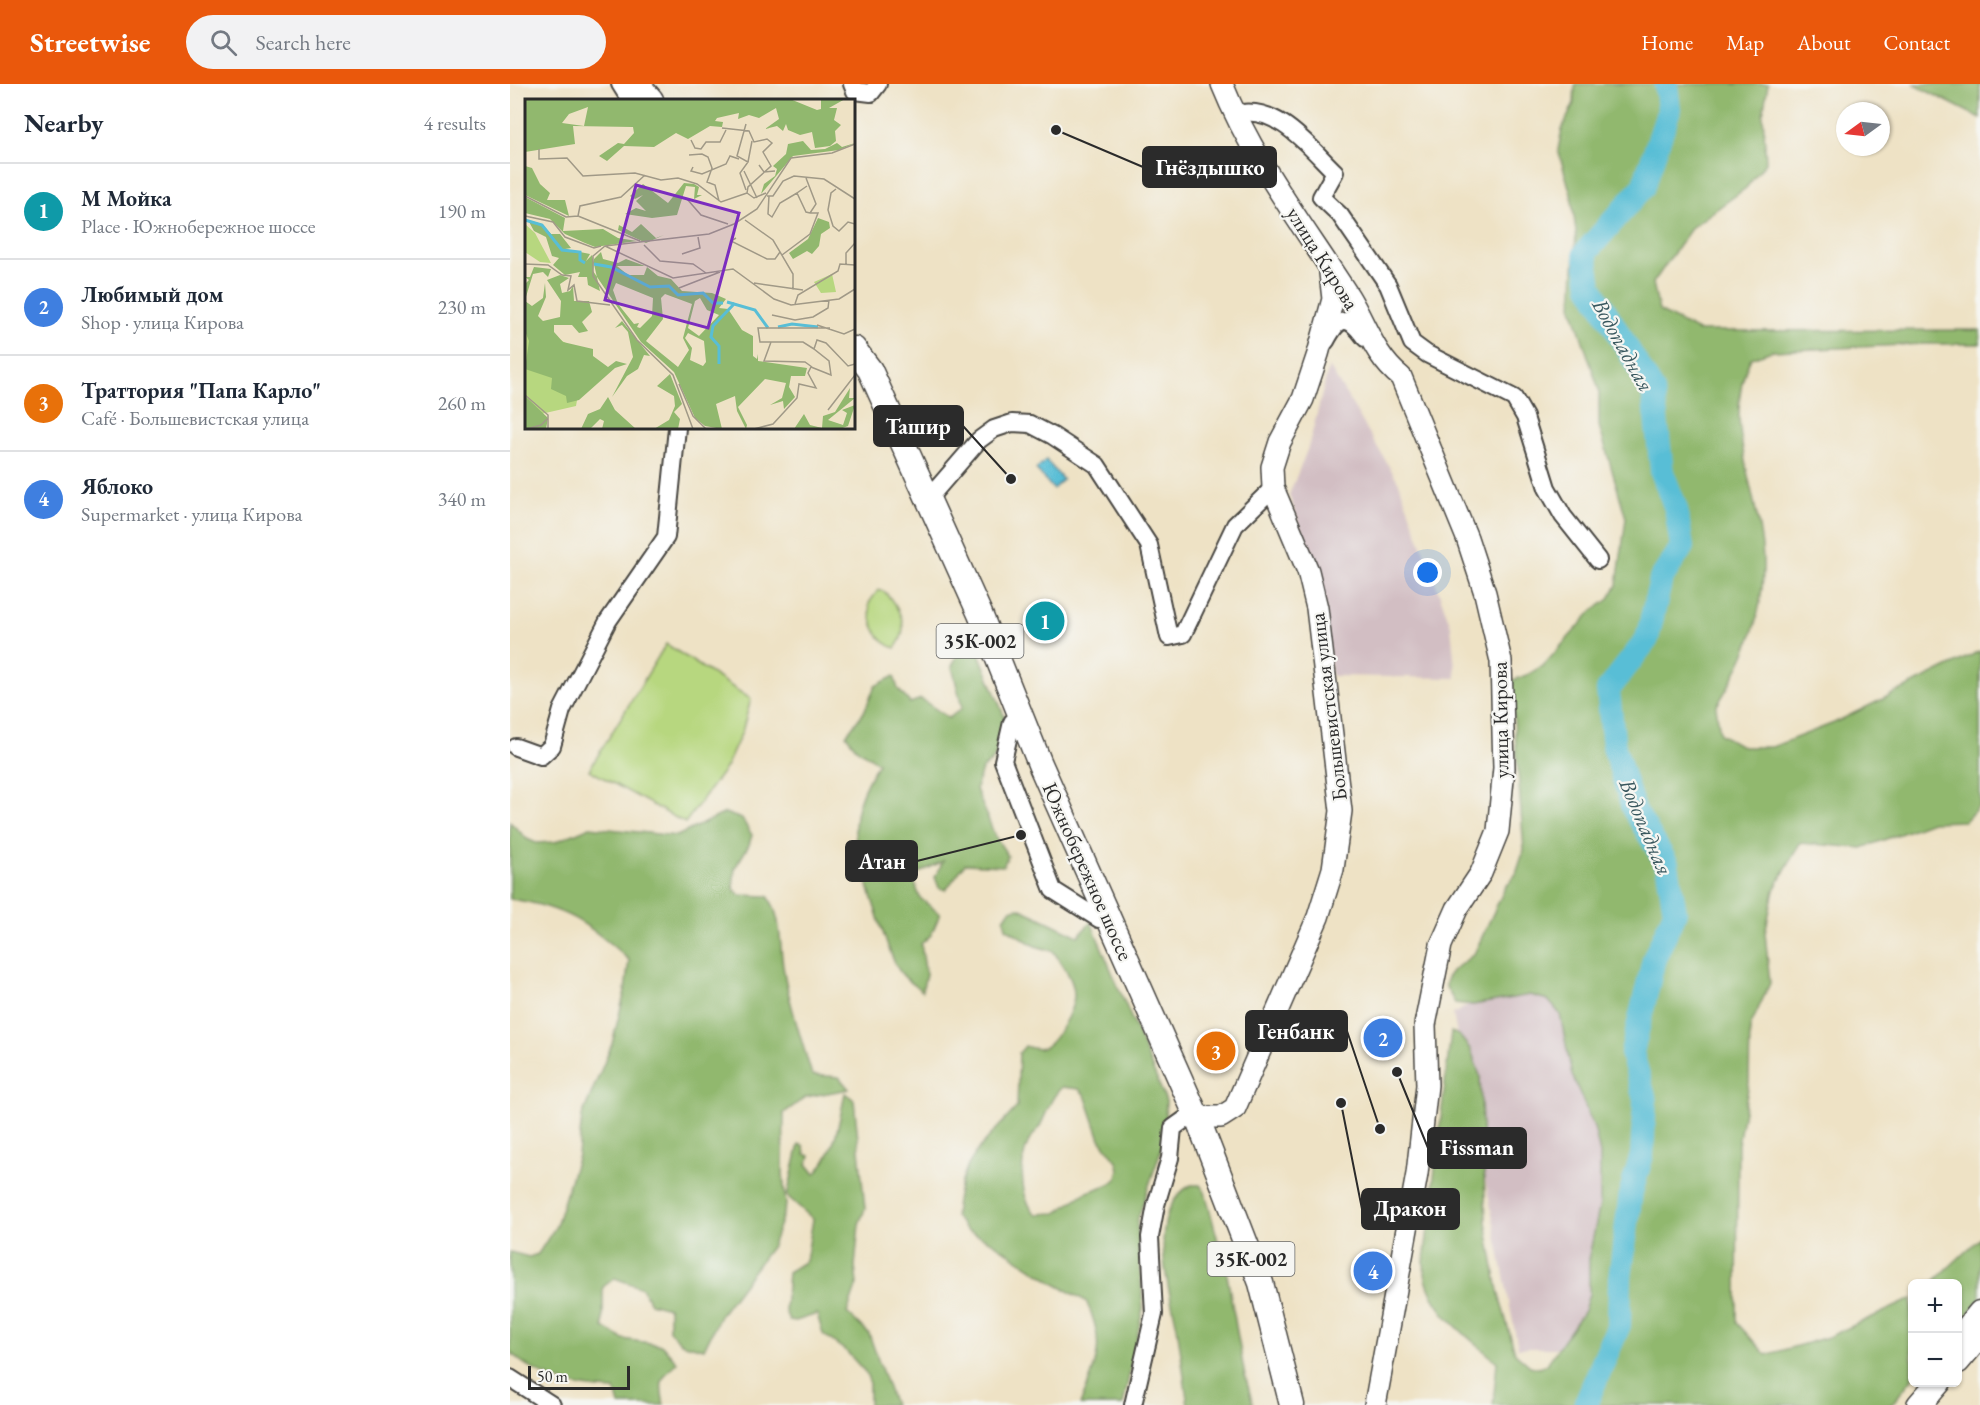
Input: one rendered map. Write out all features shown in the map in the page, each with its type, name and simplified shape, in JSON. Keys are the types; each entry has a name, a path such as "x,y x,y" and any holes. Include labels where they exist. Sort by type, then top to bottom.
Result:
{"highway":[{"path":"637,84 650,99"},
{"path":"652,84 665,99"},
{"name":"Южнобережное шоссе","path":"855,350 870,370 980,614 1249,1272 1282,1405"},
{"name":"Южнобережное шоссе","path":"855,368 862,378 967,611 1012,722 1186,1121 1261,1283 1292,1405"},
{"path":"1962,1335 1980,1313"},
{"path":"1962,1356 1980,1335"},
{"path":"1902,1405 1918,1387"},
{"path":"1919,1405 1935,1387"}],"main road":[{"name":"улица Кирова","path":"1222,84 1258,158 1329,266 1386,365 1401,378 1467,538 1485,594 1501,660 1504,768 1498,831 1481,873 1457,909 1441,945 1425,1025 1427,1085 1417,1174 1375,1405"},
{"name":"Большевистская улица","path":"1186,1121 1221,1117 1235,1108 1318,917 1333,868 1341,811 1317,608 1308,571 1273,488 1272,467 1277,450 1303,399 1318,354 1333,299 1329,266"}],"street":[{"path":"620,84 629,99"},
{"path":"852,84 855,91 871,93 878,84"},
{"path":"1237,114 1246,112 1265,115 1283,125 1335,172 1321,197 1340,215 1388,285 1412,342 1427,354 1514,398 1525,417 1547,488 1563,516 1598,560"},
{"path":"1318,354 1335,324 1344,320 1354,322 1386,365"},
{"path":"928,499 980,440 994,429 1012,423 1030,424 1053,436 1096,465 1149,545 1169,637 1183,634 1235,525 1273,488"},
{"path":"516,747 541,756 552,746 562,710 608,621 666,537 677,429"},
{"path":"1133,1405 1154,1314 1150,1237 1156,1205 1170,1158 1186,1121"},
{"path":"510,1378 552,1405"}],"shaded area":[{"path":"1329,366 1399,483 1451,626 1456,678 1332,676 1319,583 1289,495 1309,445"},
{"path":"1564,951 1614,1195 1579,1348 1518,1348 1453,1014"}],"green space":[{"path":"1575,84 1768,84 1763,115 1766,162 1746,188 1692,227 1653,283 1659,311 1698,331 1980,330 1980,344 1924,344 1772,351 1751,358 1742,382 1739,407 1744,458 1761,536 1763,581 1751,638 1744,656 1716,707 1720,734 1743,747 1772,747 1834,723 1980,651 1980,805 1965,821 1932,822 1862,848 1800,843 1774,890 1765,933 1770,983 1750,1027 1749,1083 1738,1144 1737,1323 1766,1355 1828,1337 1908,1301 1908,1384 1891,1405 1493,1405 1497,1362 1449,1319 1431,1294 1426,1279 1424,1263 1451,1032 1459,1035 1471,1050 1480,1076 1486,1222 1498,1291 1515,1353 1530,1366 1539,1368 1547,1364 1584,1311 1589,1294 1589,1257 1600,1204 1600,1154 1594,1127 1572,1075 1560,1014 1548,1000 1530,995 1473,1005 1455,1003 1446,987 1447,978 1452,971 1474,954 1505,888 1516,874 1524,850 1511,681 1544,665 1593,610 1608,600 1617,585 1626,518 1599,426 1599,390 1572,308 1576,232 1571,194 1558,150 1562,129 1574,103"},
{"path":"1914,84 1980,84 1980,118 1917,86"},
{"path":"878,590 885,592 890,598 902,619 902,633 895,648 878,636 872,624 869,603"},
{"path":"964,642 976,646 1007,723 1001,745 992,761 982,769 976,789 995,836 1008,856 1003,866 965,864 946,890 939,888 935,877 943,861 919,873 911,872 920,898 940,914 931,935 921,944 926,975 922,991 903,976 896,964 874,905 857,843 855,822 858,805 878,763 856,748 846,735 864,712 875,686 894,676 898,689 910,703 921,699 949,718 962,708 952,666"},
{"path":"666,644 751,699 742,732 726,767 685,823 589,770"},
{"path":"725,813 742,819 752,835 749,845 735,868 733,888 740,895 768,896 773,905 790,998 812,1075 839,1077 849,1089 806,1097 784,1113 783,1173 786,1206 772,1246 721,1314 704,1349 681,1343 669,1330 669,1308 650,1303 642,1288 615,1278 603,1287 603,1327 623,1339 662,1345 677,1362 662,1381 664,1405 619,1405 615,1390 587,1388 559,1381 533,1370 510,1352 510,1252 529,1257 538,1254 556,1226 578,1155 582,1116 612,1044 625,991 629,960 601,936 575,919 546,907 510,899 510,822 527,839 536,843 555,842 590,827 677,836"},
{"path":"1019,908 1078,936 1091,922 1166,1101 1164,1141 1137,1221 1143,1308 1123,1405 1080,1405 1091,1377 1098,1342 1086,1301 1055,1284 992,1242 966,1230 955,1216 967,1167 983,1144 1017,1107 1019,1053 1025,1046 1041,1049 1048,1045 1067,1018 1073,1003 1074,991 1070,978 1053,951 1035,946 1006,928 1004,919 1010,910","holes":["1062,1087 1079,1089 1085,1095 1100,1139 1117,1161 1119,1169 1117,1178 1110,1184 1085,1193 1056,1213 1036,1214 1024,1190 1022,1170 1025,1151 1058,1091"]},
{"path":"845,1093 854,1100 865,1209 859,1224 855,1266 857,1284 847,1313 869,1334 894,1405 869,1405 869,1381 866,1373 847,1352 823,1334 817,1314 796,1321 789,1320 785,1311 788,1272 806,1261 813,1219 787,1196 799,1144 804,1146 805,1154 810,1156 807,1164 815,1174 832,1146"},
{"path":"1191,1185 1200,1185 1205,1192 1227,1275 1244,1371 1253,1405 1188,1405 1163,1251 1168,1213 1177,1197"},
{"path":"1980,1238 1980,1299 1962,1321 1962,1279 1936,1279"}],"water":[{"path":"1046,460 1063,480 1053,489 1036,469"}],"waterway":[{"name":"Водопадная","path":"1585,1405 1619,1325 1620,1278 1631,1192 1642,1155 1645,1100 1632,1053 1654,959 1675,912 1667,864 1633,808 1614,747 1608,690 1647,639 1661,579 1682,547 1676,509 1662,472 1653,391 1590,286 1585,253 1643,187 1669,110 1666,84"}],"place":[{"name":"Гнёздышко","path":"1056,130"},
{"name":"Ташир","path":"1011,479"},
{"name":"М Мойка","path":"1045,621"},
{"name":"Атан","path":"1021,835"},
{"name":"Любимый дом","path":"1383,1038"},
{"name":"Траттория \"Папа Карло\"","path":"1216,1051"},
{"name":"Fissman","path":"1397,1072"},
{"name":"Дракон","path":"1341,1103"},
{"name":"Генбанк","path":"1380,1129"},
{"name":"Яблоко","path":"1373,1271"}]}
